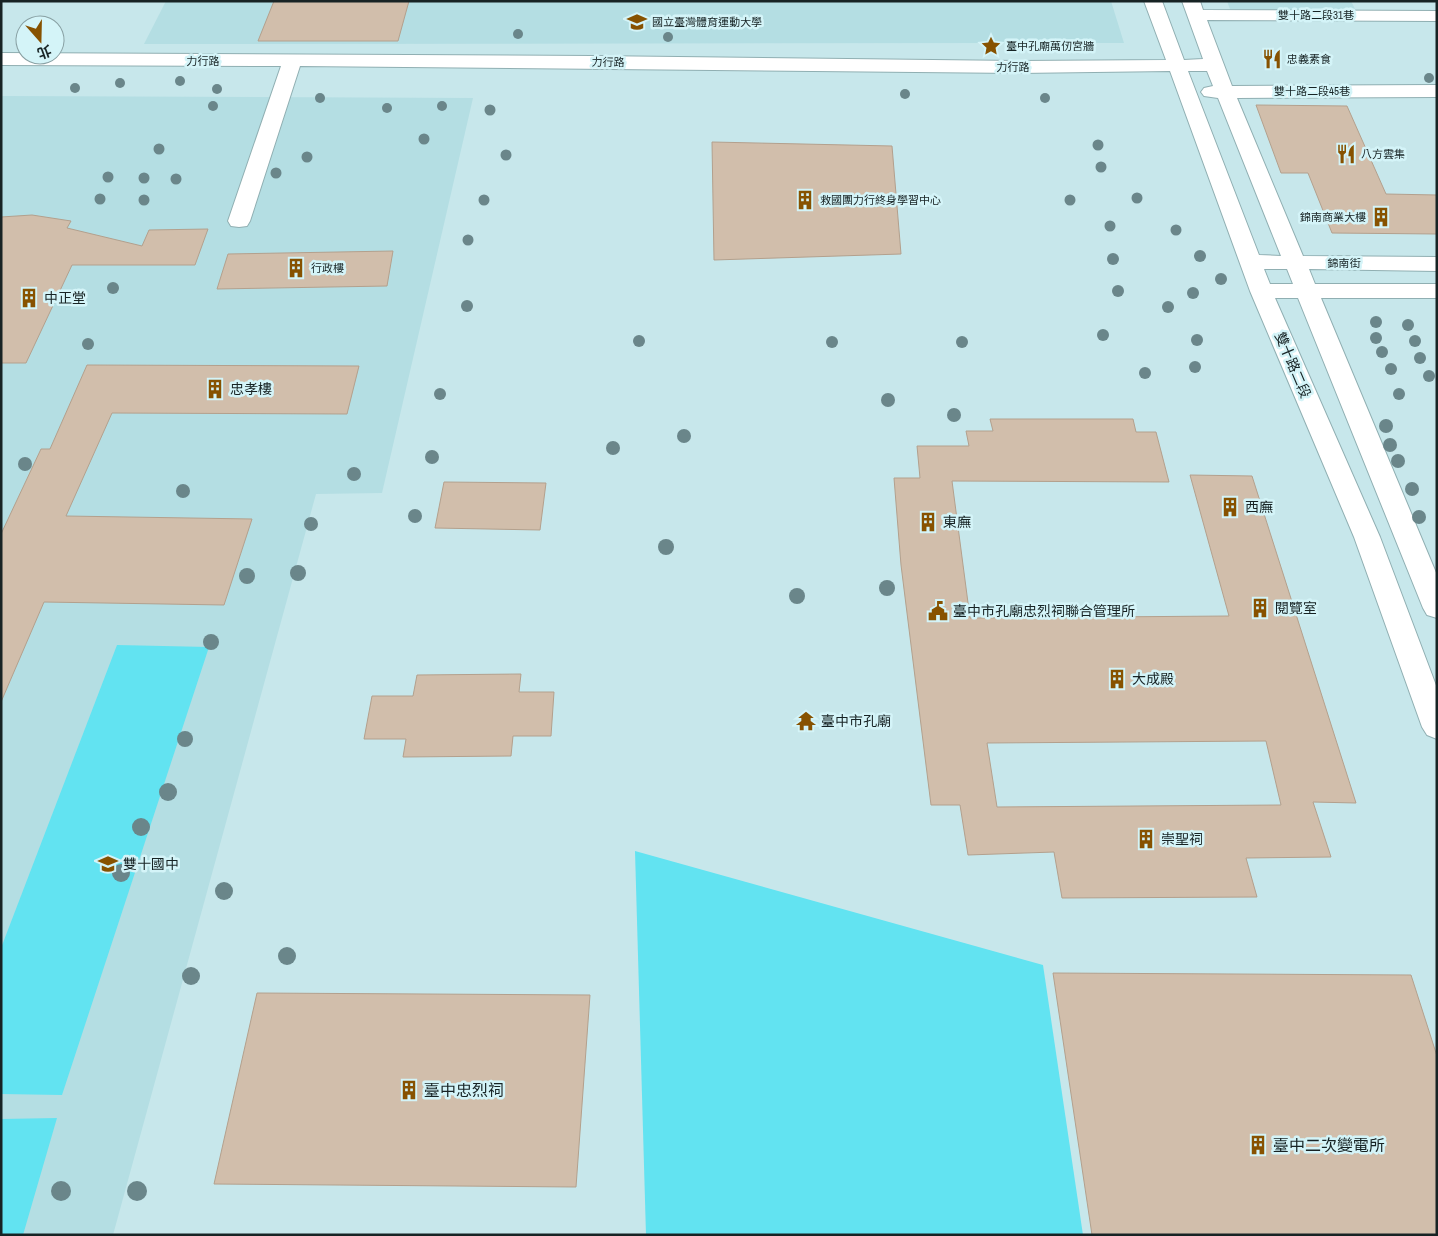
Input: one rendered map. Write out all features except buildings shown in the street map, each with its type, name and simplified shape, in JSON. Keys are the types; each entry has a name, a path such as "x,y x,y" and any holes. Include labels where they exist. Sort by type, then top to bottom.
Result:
{"street":[{"name":"雙十路二段","path":"1153,1 1261,291 1368,537 1437,727"},
{"name":"雙十路二段31巷","path":"1193,8 1437,16"},
{"path":"1193,8 1214,65 1437,608"},
{"name":"力行路","path":"1,59 592,62 1018,67 1214,65"},
{"path":"239,221 292,61"},
{"name":"雙十路二段45巷","path":"1187,92 1437,90"},
{"name":"錦南街","path":"1251,262 1437,264"},
{"path":"1261,291 1437,291"}],"shaded area":[{"name":"國立臺灣體育運動大學","path":"166,1 1111,1 1124,43 144,44"},
{"path":"1227,1 1351,1 1356,11 1231,12"},
{"name":"雙十國中","path":"1,96 473,98 382,493 316,494 113,1235 1,1235"},
{"path":"117,645 209,647 62,1095 1,1094 1,948"},
{"path":"635,851 1043,965 1083,1235 646,1235"},
{"path":"57,1118 23,1235 1,1235 1,1119"}],"place":[{"name":"國立臺灣體育運動大學","path":"637,22"},
{"name":"臺中孔廟萬仞宮牆","path":"991,46"},
{"name":"忠義素食","path":"1272,59"},
{"name":"八方雲集","path":"1346,154"},
{"name":"救國團力行終身學習中心","path":"805,200"},
{"name":"錦南商業大樓","path":"1381,217"},
{"name":"行政樓","path":"296,268"},
{"name":"中正堂","path":"29,298"},
{"name":"忠孝樓","path":"215,389"},
{"name":"西廡","path":"1230,507"},
{"name":"東廡","path":"928,522"},
{"name":"閱覽室","path":"1260,608"},
{"name":"臺中市孔廟忠烈祠聯合管理所","path":"938,611"},
{"name":"大成殿","path":"1117,679"},
{"name":"臺中市孔廟","path":"806,721"},
{"name":"崇聖祠","path":"1146,839"},
{"name":"雙十國中","path":"108,864"},
{"name":"臺中忠烈祠","path":"409,1090"},
{"name":"臺中二次變電所","path":"1258,1145"}]}
